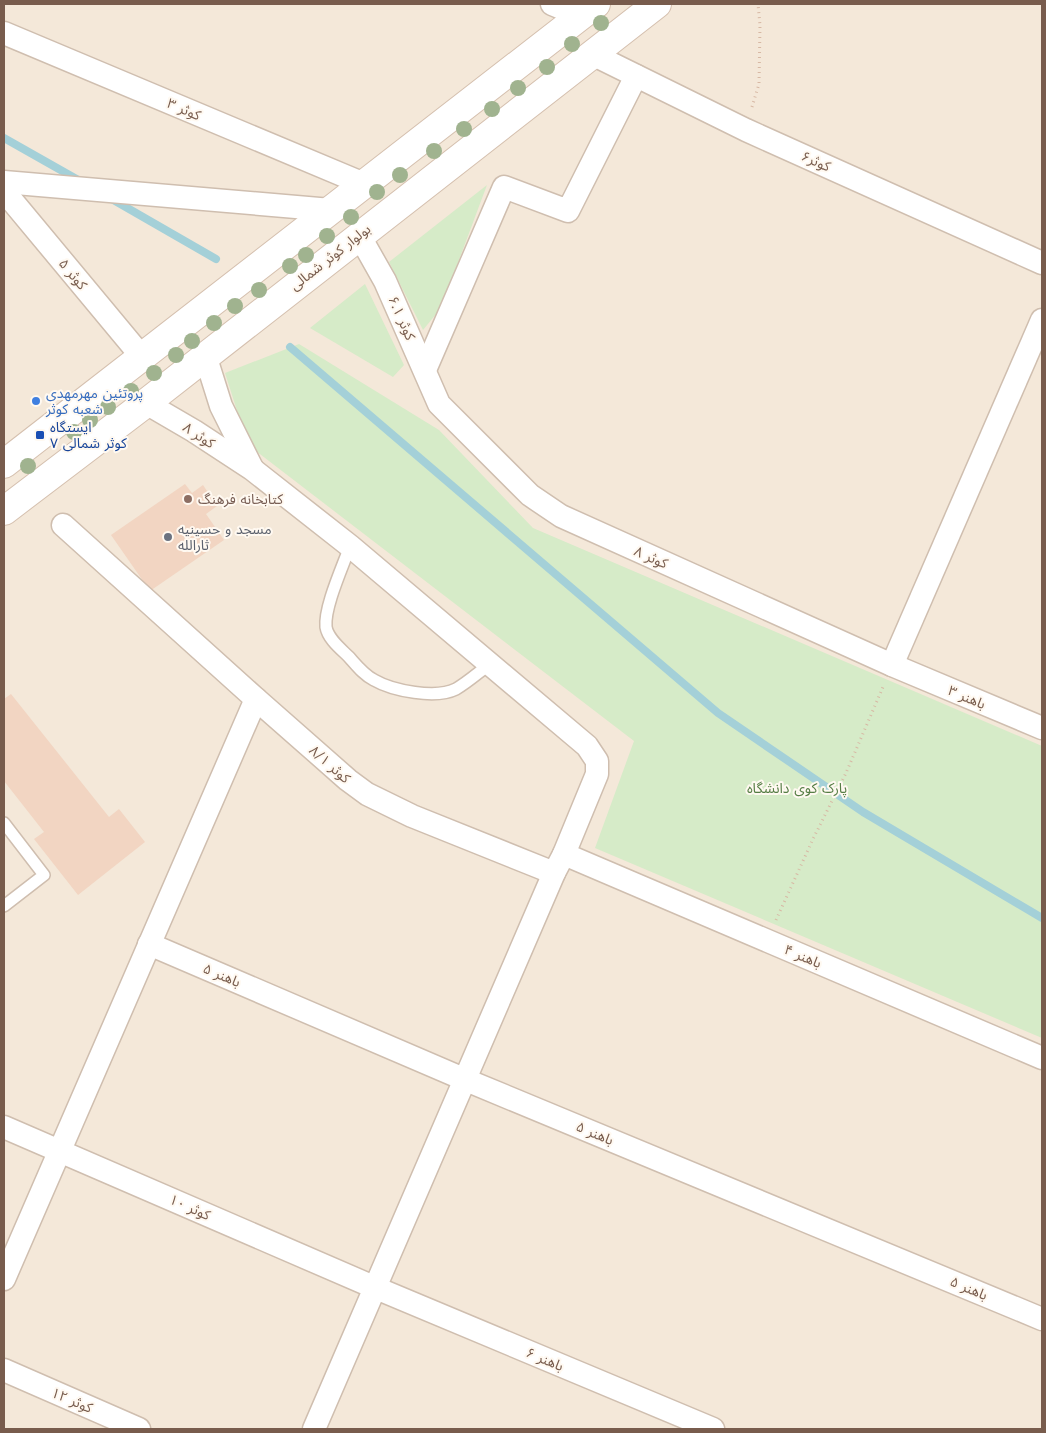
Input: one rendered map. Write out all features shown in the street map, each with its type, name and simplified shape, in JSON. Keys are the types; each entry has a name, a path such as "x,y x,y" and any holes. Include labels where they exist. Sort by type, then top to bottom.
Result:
{"street":[{"path":"552,4 588,10"},
{"name":"بولوار کوثر شمالی","path":"4,511 146,403 205,355 657,4"},
{"path":"4,464 588,10"},
{"name":"کوثر ۳","path":"4,33 364,184"},
{"name":"کوثر۶","path":"592,54 746,130 1042,263"},
{"path":"426,370 504,187 568,211 636,76"},
{"path":"4,182 331,210"},
{"name":"کوثر ۵","path":"4,191 142,357"},
{"name":"کوثر ۶.۱","path":"359,235 385,281 426,370 439,404"},
{"path":"892,665 1042,320"},
{"name":"کوثر ۸","path":"205,355 221,406 252,469"},
{"name":"کوثر ۸","path":"146,403 194,431 252,469 350,546 587,746 597,761 596,774 559,864"},
{"name":"کوثر ۸","path":"439,404 530,496 560,516 892,665"},
{"name":"کوثر ۸/۱","path":"63,525 256,699 348,780 367,794 412,816 559,864"},
{"name":"باهنر ۳","path":"892,665 1042,728"},
{"path":"4,1278 256,699"},
{"path":"314,1429 559,864"},
{"name":"باهنر ۴","path":"559,864 767,941 1042,1058"},
{"name":"باهنر ۵","path":"149,944 466,1080 1042,1319"},
{"name":"کوثر ۱۰","path":"4,1127 376,1288"},
{"name":"باهنر ۶","path":"376,1288 714,1429"},
{"name":"کوثر ۱۲","path":"4,1370 140,1429"}],"lane":[{"path":"350,546 328,608 326,628 331,638 363,673 376,682 398,690 432,694 454,690 490,664"},
{"path":"4,824 44,874 4,906"}],"path":[{"path":"746,130 759,84 760,24 758,4"},
{"path":"767,941 813,838 846,773 892,665"}],"shaded area":[{"path":"4,4 1042,4 1042,1429 4,1429"}],"green space":[{"path":"487,185 441,308 423,330 389,262"},
{"path":"365,284 404,365 393,377 310,328"},
{"name":"پارک کوی دانشگاه","path":"299,344 439,430 533,528 1042,746 1042,1038 595,848 634,741 248,445 225,373"}],"building":[{"name":"مسجد و حسینیه ثارالله","path":"185,484 192,493 203,485 217,506 206,514 224,540 150,591 111,535"},
{"path":"11,694 109,817 119,809 145,842 78,895 34,839 44,832 4,781 4,699"}],"waterway":[{"path":"4,138 80,181"},
{"path":"110,198 216,259"},
{"path":"290,347 718,713 863,812 1042,918"}],"place":[{"name":"پروتئین مهرمهدی شعبه کوثر","path":"36,401"},
{"name":"ایستگاه کوثر شمالی ۷","path":"40,435"},
{"name":"کتابخانه فرهنگ","path":"188,499"},
{"name":"مسجد و حسینیه ثارالله","path":"168,537"}]}
